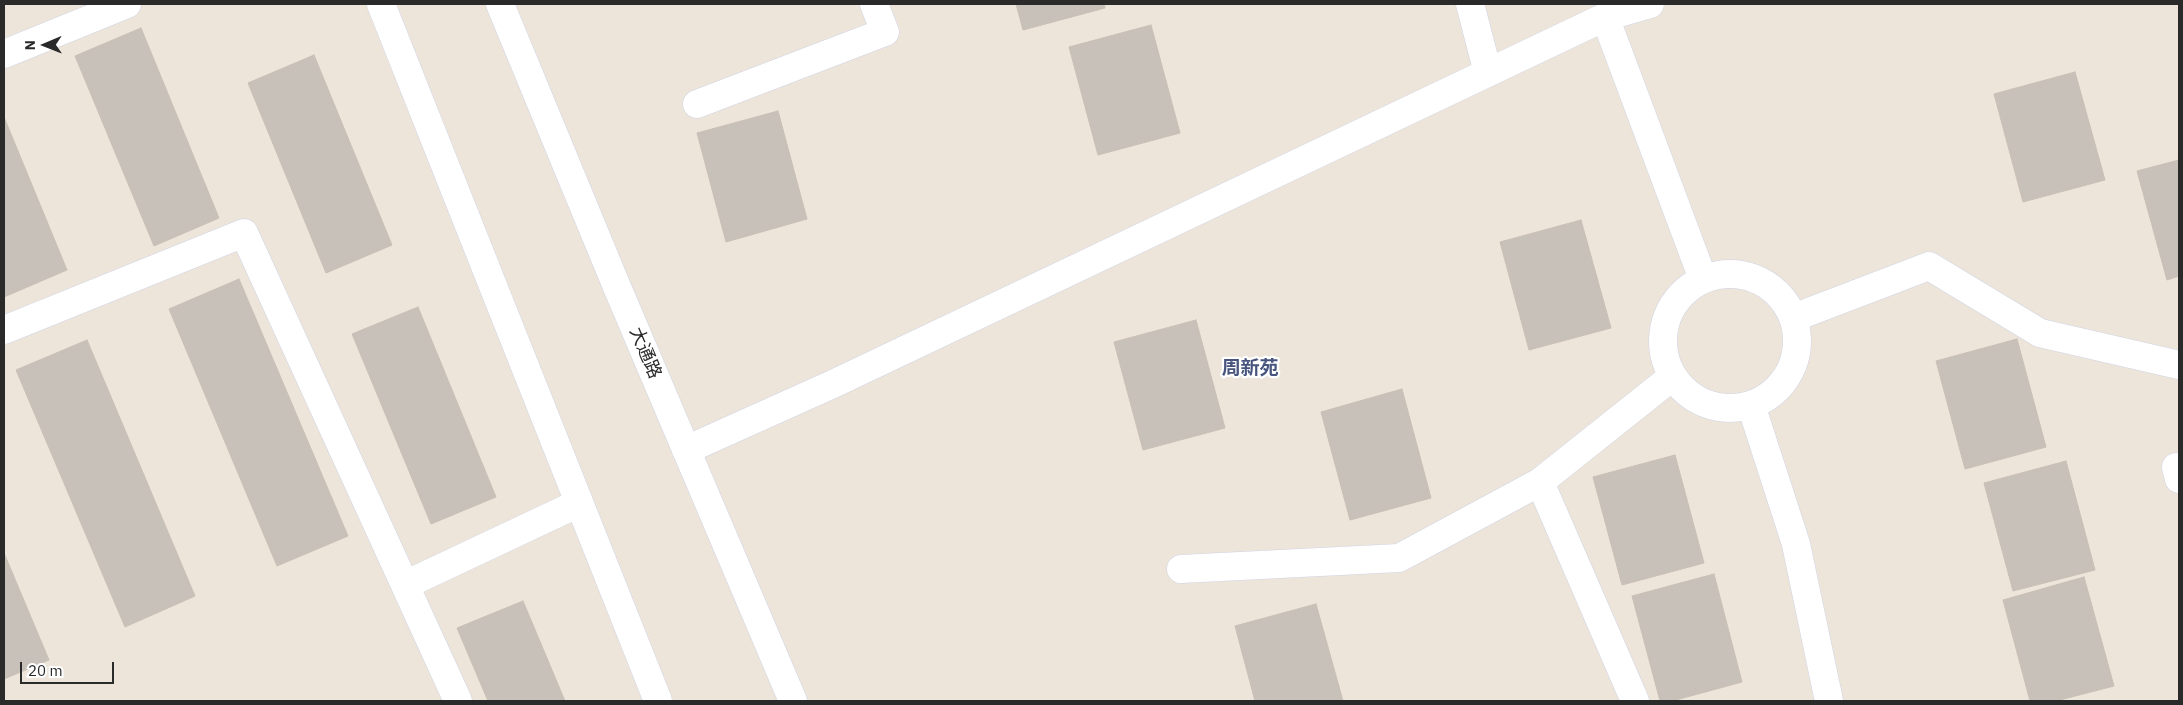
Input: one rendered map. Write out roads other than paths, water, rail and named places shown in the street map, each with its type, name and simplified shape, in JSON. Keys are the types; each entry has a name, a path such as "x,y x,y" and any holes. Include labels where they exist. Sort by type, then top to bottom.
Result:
{"street":[{"path":"4,54 127,4"},
{"path":"381,4 658,701"},
{"name":"大通路","path":"500,4 793,701"},
{"path":"697,104 885,32 874,4"},
{"path":"1470,4 1488,74"},
{"path":"686,450 833,384 1605,17 1650,4"},
{"path":"1605,17 1703,279"},
{"path":"4,330 244,233 458,701"},
{"path":"1793,318 1929,266 2040,333 2179,364"},
{"path":"1725,274 1748,276 1767,285 1782,300 1793,318 1797,339 1794,360 1785,380 1770,396 1751,405 1730,409 1708,405 1688,394 1672,377 1664,355 1663,332 1667,317 1684,292 1703,279 1725,274"},
{"path":"1181,570 1399,558 1540,482 1672,377"},
{"path":"1751,405 1796,544 1829,701"},
{"path":"1540,482 1635,701"},
{"path":"405,585 580,504"}],"district":[{"name":"周新苑","path":"1250,369"}]}
